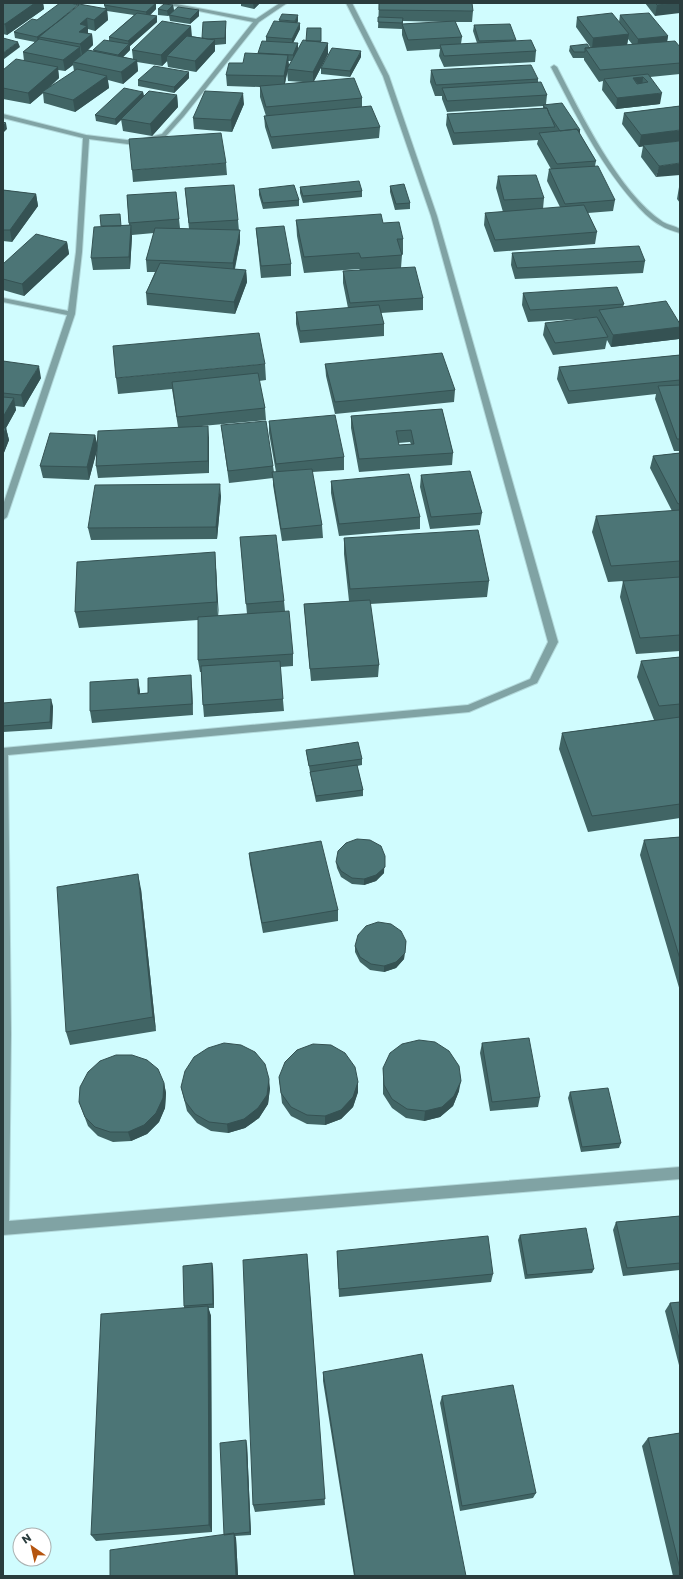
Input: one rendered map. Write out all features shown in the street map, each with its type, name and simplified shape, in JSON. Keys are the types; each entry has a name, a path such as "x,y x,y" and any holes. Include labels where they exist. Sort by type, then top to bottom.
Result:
{"street":[{"path":"162,3 257,21"},
{"path":"3,116 86,137 135,144 164,135 182,115 257,21 284,3"},
{"path":"349,3 386,76 434,216 553,642 534,681 469,708 3,752 3,1229 680,1173"},
{"path":"554,68 595,145 639,206 653,219 673,230 680,231"},
{"path":"3,517 7,488 70,314 79,252 86,137"},
{"path":"3,300 70,314"}],"building":[{"path":"3,3 35,3 3,24"},
{"path":"60,3 79,5 37,37 14,32 32,19 37,20"},
{"path":"106,3 156,3 146,12 104,5"},
{"path":"379,3 472,3 473,11 379,10"},
{"path":"655,3 677,3 657,5"},
{"path":"79,4 107,9 94,20 87,18 80,24 87,26 79,32 92,34 80,44 39,37"},
{"path":"164,4 173,5 167,11 158,9"},
{"path":"178,7 199,10 190,19 169,15"},
{"path":"137,13 157,16 128,41 109,37"},
{"path":"612,13 629,34 593,38 577,17"},
{"path":"649,13 668,36 638,39 620,15"},
{"path":"282,14 298,15 295,21 279,20"},
{"path":"378,17 403,18 402,23 378,22"},
{"path":"162,21 191,26 161,55 132,50"},
{"path":"226,21 225,38 202,38 203,22"},
{"path":"274,21 300,23 292,39 266,37"},
{"path":"455,21 462,37 408,40 402,24"},
{"path":"510,24 516,40 479,41 474,25"},
{"path":"307,28 321,28 321,41 306,41"},
{"path":"187,36 215,40 195,61 167,56"},
{"path":"3,38 18,42 3,53"},
{"path":"39,39 80,47 63,60 23,52"},
{"path":"104,40 129,44 118,55 93,50"},
{"path":"303,40 328,43 313,72 287,69"},
{"path":"531,40 536,51 444,56 440,45"},
{"path":"262,41 298,43 293,55 258,53"},
{"path":"675,41 680,47 680,63 600,70 585,48"},
{"path":"587,44 590,48 585,48 585,52 574,52 570,46"},
{"path":"332,48 361,51 350,71 321,68"},
{"path":"88,50 137,60 121,72 73,62"},
{"path":"245,53 288,55 284,76 226,75 229,63 243,63"},
{"path":"16,59 58,67 28,93 3,88 3,70"},
{"path":"531,65 538,79 436,85 431,70"},
{"path":"154,66 189,72 174,87 138,80"},
{"path":"77,69 107,76 73,100 42,92"},
{"path":"648,74 662,93 617,98 604,79","holes":["643,77 648,82 637,84 633,78"]},
{"path":"354,78 362,98 266,107 260,86"},
{"path":"541,82 547,95 447,101 442,88"},
{"path":"124,88 143,92 115,119 95,115"},
{"path":"149,91 177,95 150,124 121,119"},
{"path":"205,91 243,93 231,120 193,118"},
{"path":"562,103 580,130 560,131 549,114 547,108 543,105"},
{"path":"371,106 380,127 271,137 264,116"},
{"path":"680,106 680,130 641,135 624,113"},
{"path":"547,108 555,127 454,133 447,114"},
{"path":"577,129 596,161 557,164 539,133"},
{"path":"221,133 226,163 132,170 129,139"},
{"path":"680,141 680,163 659,166 643,145"},
{"path":"598,166 615,200 565,204 549,169"},
{"path":"536,175 544,198 504,200 498,176"},
{"path":"359,181 362,191 303,196 300,187"},
{"path":"404,184 410,203 396,204 390,186"},
{"path":"234,185 238,220 189,223 185,188"},
{"path":"294,185 299,200 263,203 259,189"},
{"path":"3,190 36,194 10,230 3,230"},
{"path":"176,192 179,219 129,223 127,195"},
{"path":"584,205 597,232 495,240 485,213"},
{"path":"120,214 121,226 101,226 100,215"},
{"path":"381,214 383,223 399,222 403,239 397,239 402,255 361,258 359,253 304,257 296,220"},
{"path":"131,225 129,257 91,258 94,227"},
{"path":"284,226 291,264 261,266 256,228"},
{"path":"155,228 240,230 233,263 146,260"},
{"path":"36,234 67,242 22,284 3,279 3,264"},
{"path":"639,246 645,261 517,268 512,253"},
{"path":"160,263 246,270 234,302 146,293"},
{"path":"415,267 423,298 350,303 343,271"},
{"path":"617,287 624,304 530,310 523,293"},
{"path":"666,301 680,324 680,327 613,335 599,310"},
{"path":"379,305 384,324 300,331 296,312"},
{"path":"597,317 608,337 555,343 545,323"},
{"path":"259,333 265,364 116,378 113,346"},
{"path":"442,353 455,390 335,402 325,364"},
{"path":"680,355 680,380 569,391 559,367"},
{"path":"3,361 39,366 21,395 3,393"},
{"path":"258,373 265,408 177,417 172,382"},
{"path":"680,385 680,439 677,439 658,386"},
{"path":"3,397 14,398 3,417"},
{"path":"442,409 453,453 359,459 351,416","holes":["411,430 414,444 399,445 396,431"]},
{"path":"335,415 344,457 276,464 269,421"},
{"path":"266,421 273,466 228,471 221,425"},
{"path":"208,426 208,461 96,466 98,431"},
{"path":"3,428 6,428 3,436"},
{"path":"50,433 95,435 87,467 40,466"},
{"path":"680,453 680,503 678,504 653,456"},
{"path":"312,469 322,525 281,529 272,472"},
{"path":"470,471 482,513 431,517 421,475"},
{"path":"409,474 420,517 339,524 331,481"},
{"path":"220,484 216,527 88,528 95,485"},
{"path":"680,510 680,561 611,566 596,516"},
{"path":"478,530 489,581 350,589 344,538"},
{"path":"276,535 284,601 246,604 240,537"},
{"path":"215,552 217,602 75,612 77,562"},
{"path":"680,577 680,635 640,638 623,581"},
{"path":"370,600 379,665 310,669 304,604"},
{"path":"289,611 293,654 198,660 198,617"},
{"path":"680,657 680,704 659,706 641,661"},
{"path":"280,661 283,699 203,705 201,666"},
{"path":"191,675 192,704 90,711 90,682 138,679 138,694 148,693 148,678"},
{"path":"51,699 50,722 3,726 3,703"},
{"path":"680,717 680,804 592,816 562,733"},
{"path":"358,742 362,759 309,766 306,750"},
{"path":"357,765 363,790 316,796 310,772"},
{"path":"680,837 680,959 644,840"},
{"path":"357,839 370,840 381,846 385,856 385,867 376,875 364,879 352,878 341,871 336,862 338,851 346,843"},
{"path":"321,841 338,910 262,923 249,853"},
{"path":"138,874 153,1017 66,1032 57,887"},
{"path":"378,922 391,924 401,931 406,941 405,953 396,962 384,966 371,964 360,957 355,946 358,935 366,926"},
{"path":"529,1038 540,1097 492,1102 482,1043"},
{"path":"419,1040 435,1042 449,1051 459,1066 461,1081 454,1096 442,1107 425,1111 407,1109 392,1099 384,1085 383,1068 390,1053 402,1044"},
{"path":"224,1043 241,1045 255,1052 265,1064 269,1079 267,1095 258,1108 244,1119 227,1124 209,1122 195,1114 185,1101 181,1087 185,1071 194,1057 208,1048"},
{"path":"313,1044 331,1045 345,1053 355,1067 358,1082 353,1097 341,1110 325,1116 307,1115 291,1107 281,1093 279,1077 285,1062 297,1050"},
{"path":"116,1055 132,1055 147,1060 158,1069 164,1083 163,1098 156,1113 144,1125 128,1132 110,1132 95,1127 85,1117 79,1102 80,1087 88,1072 100,1061"},
{"path":"608,1088 621,1143 582,1147 570,1092"},
{"path":"680,1216 680,1263 627,1268 616,1222"},
{"path":"586,1228 594,1269 527,1275 520,1235"},
{"path":"488,1236 493,1274 339,1289 337,1251"},
{"path":"307,1254 325,1499 253,1505 243,1260"},
{"path":"212,1263 213,1304 184,1306 183,1266"},
{"path":"680,1302 680,1342 670,1303"},
{"path":"208,1306 209,1525 91,1535 101,1314"},
{"path":"422,1354 466,1576 355,1576 323,1372"},
{"path":"513,1385 536,1493 462,1506 442,1396"},
{"path":"680,1433 680,1569 648,1438"},
{"path":"246,1440 250,1532 224,1535 220,1443"},
{"path":"234,1533 236,1576 110,1576 110,1550"}]}
